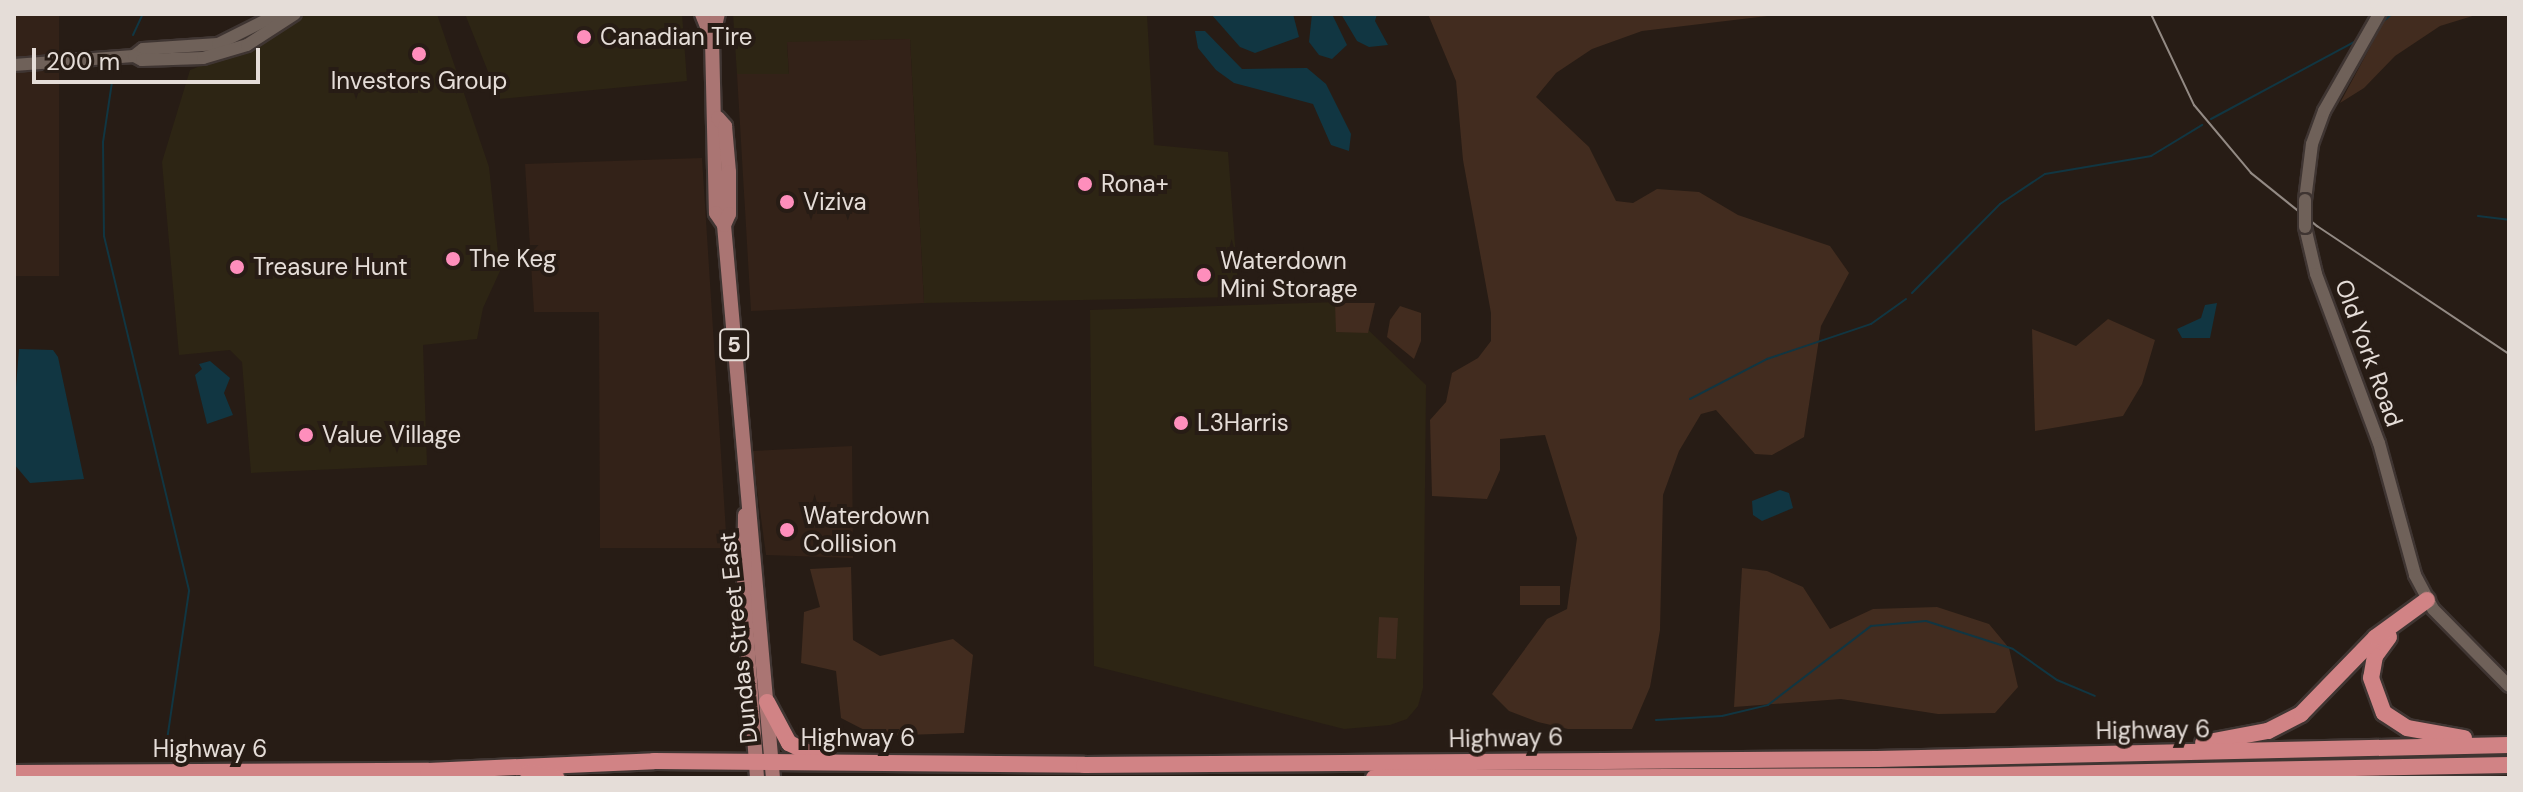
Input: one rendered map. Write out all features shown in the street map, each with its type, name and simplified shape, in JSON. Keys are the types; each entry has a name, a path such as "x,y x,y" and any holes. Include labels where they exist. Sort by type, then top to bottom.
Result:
{"highway":[{"path":"2430,604 2381,646 2371,678 2377,701 2395,721 2417,731 2509,743"},
{"path":"2107,755 2238,738 2286,723 2322,698 2392,623 2430,604"},
{"path":"767,702 794,747 828,762"},
{"name":"Highway 6","path":"14,773 764,770 828,762 1258,764 2107,755 2509,743"},
{"name":"Highway 6","path":"1374,778 2117,773 2509,765"},
{"name":"Highway 6","path":"503,769 557,778"},
{"path":"2117,773 2169,778"}],"main road":[{"name":"Dundas Street East","path":"702,14 712,39 718,118 712,129 716,213 724,225 746,510 744,596 764,770"},
{"name":"Dundas Street East","path":"712,39 718,14"},
{"name":"Dundas Street East","path":"746,510 753,535 767,702 764,770"}],"street":[{"path":"253,35 278,14"},
{"path":"14,65 134,56 143,49 180,53 253,35 295,14"},
{"name":"Old York Road","path":"2379,14 2324,111 2312,144 2305,227 2316,274 2379,443 2411,562 2430,604 2509,686"}],"shaded area":[{"path":"14,14 59,14 59,276 14,276"},
{"path":"299,14 437,14 489,167 500,271 483,308 477,339 423,345 427,465 251,473 242,362 230,350 179,355 162,162 190,70 263,42"},
{"path":"465,14 682,14 687,81 499,99"},
{"path":"733,14 1147,14 1154,145 1228,152 1239,297 924,303 910,39 787,43 789,74 737,74"},
{"path":"1428,14 1785,14 1642,31 1592,49 1556,73 1536,97 1589,147 1616,201 1633,203 1657,189 1699,192 1738,215 1830,246 1849,273 1821,326 1804,437 1772,455 1755,454 1716,410 1701,414 1679,451 1663,495 1660,630 1650,687 1632,729 1568,729 1538,722 1509,711 1492,694 1547,619 1567,609 1577,538 1545,435 1500,439 1500,470 1487,499 1432,496 1430,420 1446,402 1452,373 1478,358 1491,341 1491,313 1463,160 1456,81"},
{"path":"2388,14 2479,14 2440,26 2395,56 2364,88 2340,103"},
{"path":"910,39 924,303 751,311 737,74 789,74 787,42"},
{"path":"702,158 727,548 600,548 599,312 534,312 525,164"},
{"path":"1339,302 1426,385 1423,688 1418,706 1407,719 1390,725 1344,729 1094,666 1090,310"},
{"path":"1335,303 1375,303 1368,333 1336,332"},
{"path":"1400,306 1421,313 1421,341 1414,359 1387,337 1390,320"},
{"path":"2108,319 2155,340 2142,384 2123,416 2035,431 2032,329 2076,346"},
{"path":"852,446 853,558 766,555 752,451"},
{"path":"851,567 853,640 880,656 953,639 973,655 964,733 876,736 841,718 836,671 801,663 804,612 820,607 810,569"},
{"path":"1742,568 1767,571 1803,587 1830,629 1873,609 1937,607 1989,624 2009,648 2018,687 1995,713 1938,714 1841,699 1734,707"},
{"path":"1520,586 1560,586 1560,605 1520,605"},
{"path":"1379,617 1398,618 1396,659 1377,658"}],"water":[{"path":"1211,14 1293,14 1299,37 1255,53 1240,47"},
{"path":"1312,14 1332,14 1347,45 1332,59 1319,55 1309,42"},
{"path":"1341,14 1377,14 1375,21 1388,45 1369,47 1357,41"},
{"path":"1195,31 1205,31 1242,69 1307,68 1326,84 1351,134 1349,151 1331,145 1313,104 1234,83 1216,70 1198,48"},
{"path":"2217,303 2210,338 2182,338 2177,329 2201,318 2205,305"},
{"path":"19,349 53,350 58,357 84,479 30,483 14,464 14,350 16,387"},
{"path":"210,361 230,378 224,393 233,415 207,424 195,375 202,369 199,364"},
{"path":"1780,490 1789,493 1793,508 1762,521 1753,515 1752,501"}],"waterway":[{"path":"133,35 143,14"},
{"path":"2381,23 2392,14"},
{"path":"2211,119 2358,40"},
{"path":"112,82 103,142 104,236 189,591 166,747"},
{"path":"1912,293 2000,204 2045,174 2151,156 2202,125"},
{"path":"2478,216 2509,220"},
{"path":"1690,399 1767,359 1871,324 1906,299"},
{"path":"1656,720 1722,716 1768,705 1871,626 1926,621 2013,649 2057,680 2095,696"}],"railway":[{"path":"2151,14 2194,105 2251,173 2317,226 2509,354"}],"place":[{"name":"Canadian Tire","path":"584,37"},
{"name":"Investors Group","path":"419,54"},
{"name":"Rona+","path":"1085,184"},
{"name":"Viziva","path":"787,202"},
{"name":"The Keg","path":"453,259"},
{"name":"Treasure Hunt","path":"237,267"},
{"name":"Waterdown Mini Storage","path":"1204,275"},
{"name":"L3Harris","path":"1181,423"},
{"name":"Value Village","path":"306,435"},
{"name":"Waterdown Collision","path":"787,530"}]}
